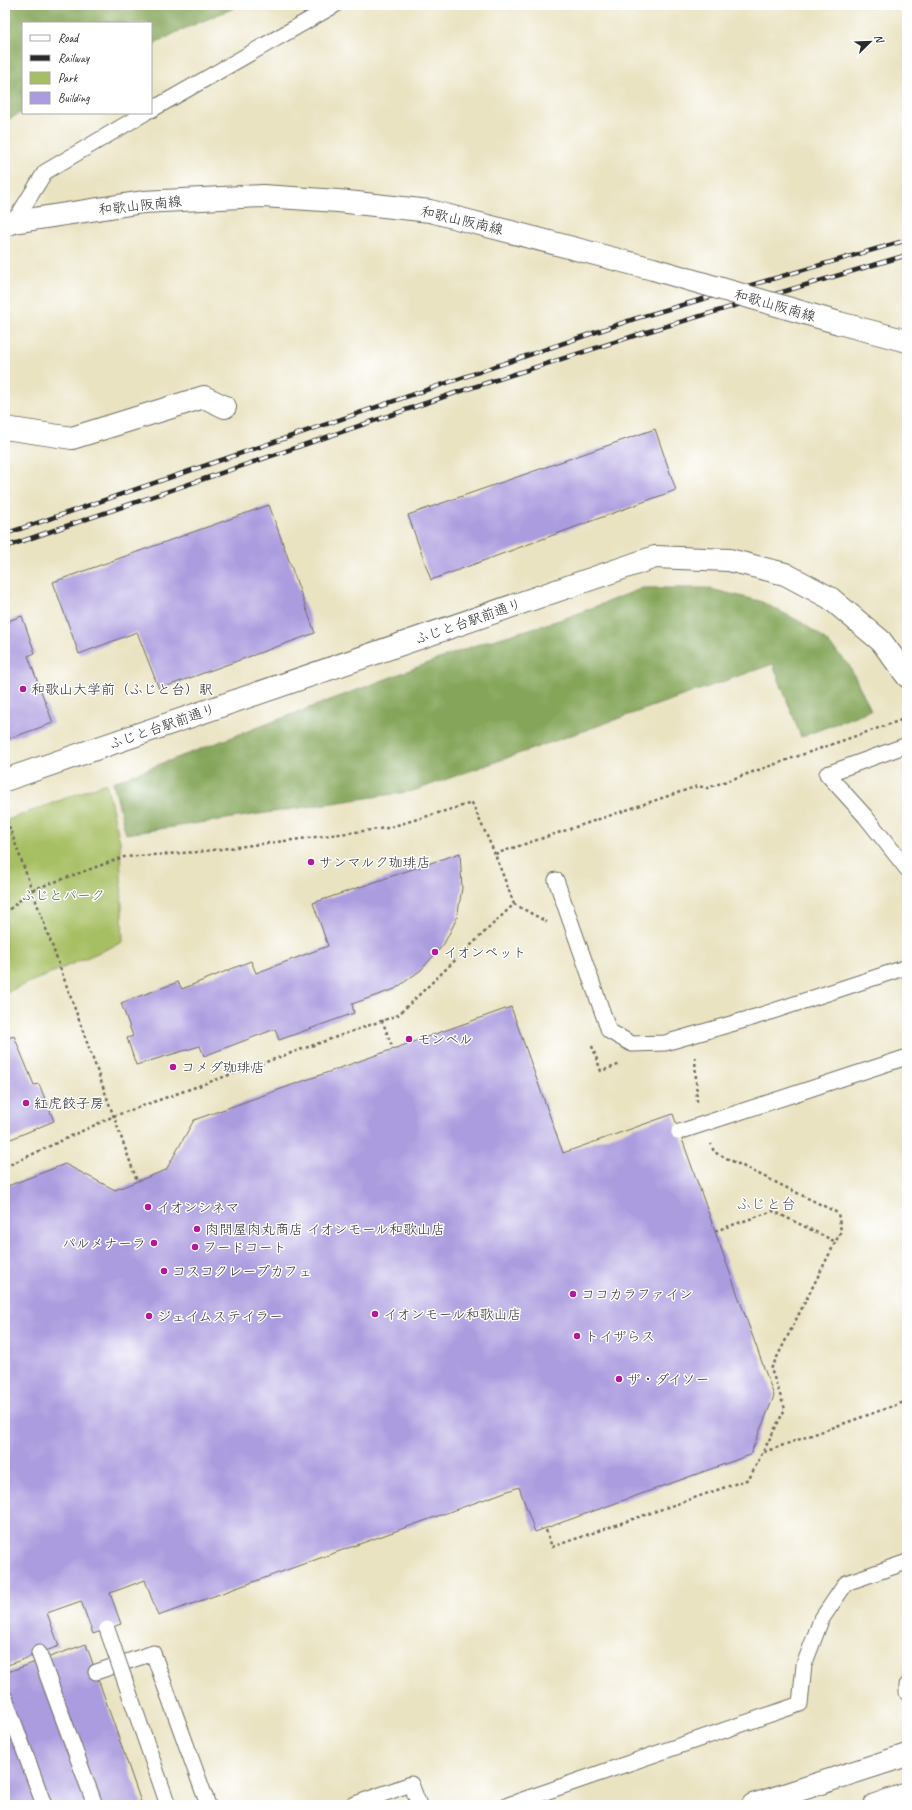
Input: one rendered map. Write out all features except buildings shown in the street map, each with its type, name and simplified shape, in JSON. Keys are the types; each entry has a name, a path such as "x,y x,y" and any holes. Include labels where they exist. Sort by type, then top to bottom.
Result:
{"street":[{"name":"和歌山阪南線","path":"10,224 142,202 263,196 338,200 430,211 653,269 839,323 907,341"},
{"path":"5,428 72,438 204,397 224,407"},
{"name":"ふじと台駅前通り","path":"5,780 654,557 729,560 785,574 830,598 881,641 907,676"},
{"path":"753,1805 907,1755"},
{"path":"875,1805 907,1794"}],"lane":[{"path":"152,109 335,5"},
{"path":"10,224 45,172 144,114"},
{"path":"902,746 827,774 865,816 907,869"},
{"path":"556,880 610,1031 632,1044 665,1042 755,1017 907,967"},
{"path":"679,1132 907,1058"},
{"path":"508,1805 800,1704 804,1665 821,1620 846,1583 907,1562"},
{"path":"107,1629 168,1805"},
{"path":"38,1653 95,1805"},
{"path":"96,1672 153,1653 208,1805"},
{"path":"907,1685 907,1693"},
{"path":"5,1698 44,1805"},
{"path":"352,1805 411,1784 419,1805"}],"path":[{"path":"495,854 698,786 707,788 907,718"},
{"path":"5,913 32,890 124,857 197,852 387,828 472,803 495,854 514,904 398,1015 114,1116 5,1167"},
{"path":"5,815 137,1181"},
{"path":"382,1020 393,1049"},
{"path":"694,1050 697,1108"},
{"path":"546,1530 552,1547 748,1479 764,1452 785,1409 771,1369 841,1231 838,1213 714,1152 708,1137"},
{"path":"715,1231 773,1211 836,1242"},
{"path":"764,1452 907,1401"}],"green space":[{"path":"5,5 241,5 179,31 152,45 152,22 22,22 22,112 5,121"},
{"path":"643,588 706,588 760,601 801,622 821,636 848,663 871,710 801,737 773,664 413,791 126,834 113,782 476,645 563,619"},
{"name":"ふじとパーク","path":"106,783 120,841 123,942 5,993 5,821"}],"railway":[{"path":"5,534 634,319 907,240"},
{"path":"5,547 458,392 643,333 907,255"}],"place":[{"name":"和歌山大学前（ふじと台）駅","path":"23,689"},
{"name":"サンマルク珈琲店","path":"311,862"},
{"name":"イオンペット","path":"435,952"},
{"name":"モンベル","path":"409,1039"},
{"name":"コメダ珈琲店","path":"173,1067"},
{"name":"紅虎餃子房","path":"26,1103"},
{"name":"イオンシネマ","path":"148,1207"},
{"name":"肉問屋肉丸商店 イオンモール和歌山店","path":"197,1229"},
{"name":"パルメナーラ","path":"154,1243"},
{"name":"フードコート","path":"195,1247"},
{"name":"コスコクレープカフェ","path":"164,1271"},
{"name":"ココカラファイン","path":"573,1294"},
{"name":"イオンモール和歌山店","path":"375,1314"},
{"name":"ジェイムステイラー","path":"149,1316"},
{"name":"トイザらス","path":"577,1336"},
{"name":"ザ・ダイソー","path":"619,1379"}],"district":[{"name":"ふじと台","path":"766,1204"}]}
